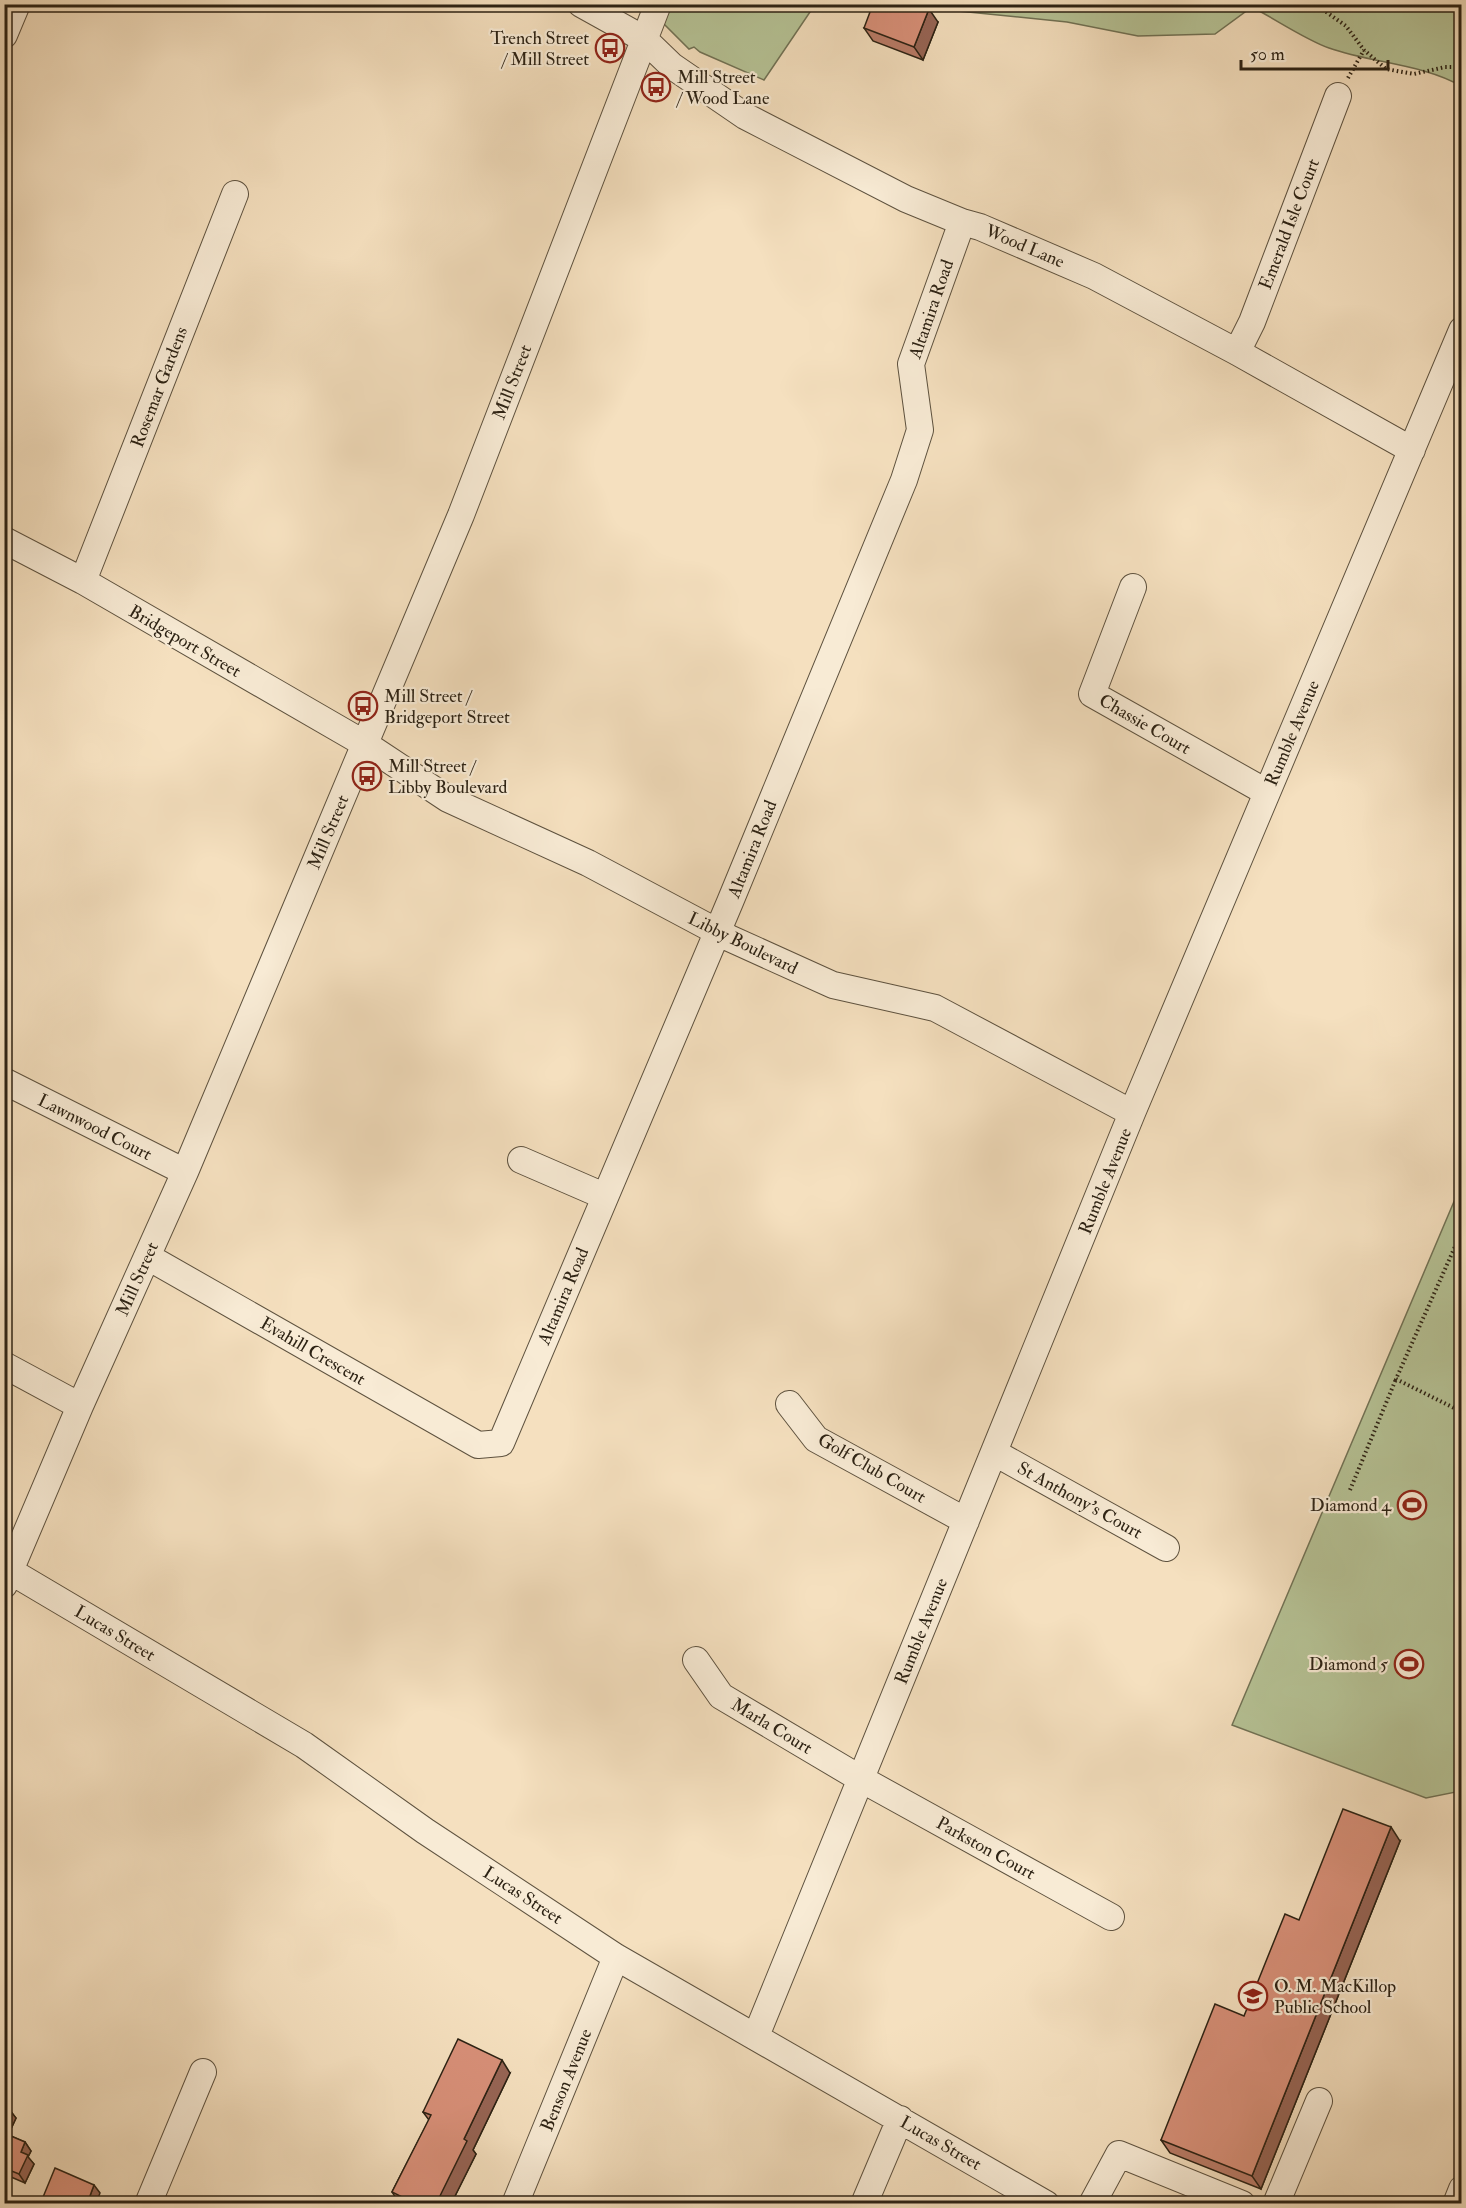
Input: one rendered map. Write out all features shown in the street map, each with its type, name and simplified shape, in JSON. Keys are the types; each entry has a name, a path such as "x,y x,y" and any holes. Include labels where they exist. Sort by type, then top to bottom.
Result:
{"street":[{"path":"4,35 17,4"},
{"name":"Wood Lane","path":"581,4 644,39 672,66 745,116 906,199 980,227 1094,276 1237,352 1412,450"},
{"name":"Mill Street","path":"8,1578 80,1406 185,1172 461,515 658,4"},
{"name":"Emerald Isle Court","path":"1237,352 1252,322 1338,96"},
{"name":"Rosemar Gardens","path":"83,581 235,194"},
{"name":"Altamira Road","path":"478,1445 501,1443 717,932 904,480 920,430 911,364 962,222"},
{"name":"Rumble Avenue","path":"756,2036 1132,1113 1461,330"},
{"name":"Bridgeport Street","path":"4,540 83,581 365,744"},
{"name":"Chassie Court","path":"1133,587 1092,694 1266,792"},
{"name":"Libby Boulevard","path":"365,744 448,799 588,863 717,932 833,986 934,1008 1132,1113"},
{"name":"Lawnwood Court","path":"4,1081 185,1172"},
{"path":"521,1160 604,1196"},
{"name":"Evahill Crescent","path":"148,1257 478,1445"},
{"path":"4,1365 80,1406"},
{"name":"Golf Club Court","path":"789,1404 816,1439 966,1521"},
{"name":"St Anthony's Court","path":"995,1453 1166,1548"},
{"name":"Lucas Street","path":"8,1578 304,1745 425,1831 616,1957 1046,2204"},
{"name":"Marla Court","path":"696,1660 721,1696 861,1779"},
{"name":"Parkston Court","path":"861,1779 1111,1917"},
{"name":"Benson Avenue","path":"515,2204 616,1957"},
{"path":"148,2204 203,2072"},
{"path":"1276,2204 1319,2101"},
{"path":"864,2204 900,2119"},
{"path":"1092,2204 1119,2154 1242,2204"},
{"path":"1456,2204 1461,2189"}],"path":[{"path":"1315,4 1346,26 1364,50 1386,69 1414,74 1461,67"},
{"path":"1338,96 1364,50"},
{"path":"1350,1490 1461,1231"},
{"path":"1396,1379 1461,1412"}],"green space":[{"path":"671,5 872,5 812,9 764,80 700,52 694,47 689,49 663,23"},
{"path":"898,5 1461,5 1461,86 1414,68 1329,48 1252,7 1215,34 1138,36 1067,22"},
{"path":"1461,1185 1461,1791 1426,1798 1232,1725"}],"building":[{"path":"873,4 918,4 929,9 914,47 864,28"},
{"path":"1343,1809 1391,1827 1252,2176 1161,2140 1215,2004 1244,2016 1285,1914 1299,1920"},
{"path":"458,2039 502,2060 464,2139 467,2141 436,2204 413,2204 392,2192 431,2115 423,2112"},
{"path":"4,2107 9,2109 4,2121"},
{"path":"4,2133 25,2142 21,2152 28,2155 19,2174 4,2168"},
{"path":"55,2168 94,2185 87,2204 43,2204 41,2202"}],"place":[{"name":"Trench Street / Mill Street","path":"610,48"},
{"name":"Mill Street / Wood Lane","path":"656,87"},
{"name":"Mill Street / Bridgeport Street","path":"363,706"},
{"name":"Mill Street / Libby Boulevard","path":"367,776"},
{"name":"Diamond 4","path":"1412,1505"},
{"name":"Diamond 5","path":"1409,1664"},
{"name":"O. M. MacKillop Public School","path":"1253,1996"}]}
